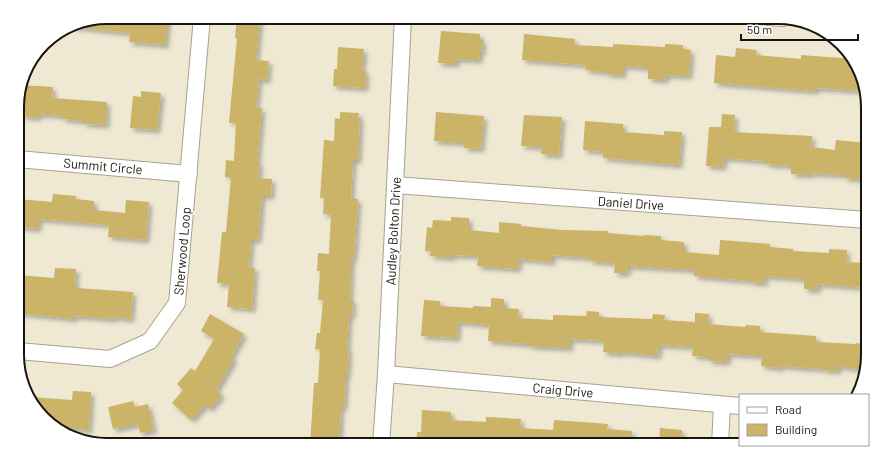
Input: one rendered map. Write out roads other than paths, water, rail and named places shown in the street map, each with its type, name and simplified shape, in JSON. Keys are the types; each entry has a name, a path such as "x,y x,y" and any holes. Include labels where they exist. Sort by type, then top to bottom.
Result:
{"street":[{"name":"Sherwood Loop","path":"24,352 110,359 150,341 177,302 201,24"},
{"name":"Audley Bolton Drive","path":"381,438 386,374 403,24"},
{"name":"Summit Circle","path":"24,160 189,174"},
{"name":"Daniel Drive","path":"395,185 861,219"},
{"name":"Craig Drive","path":"386,374 739,406"},
{"path":"720,438 722,405"}]}
